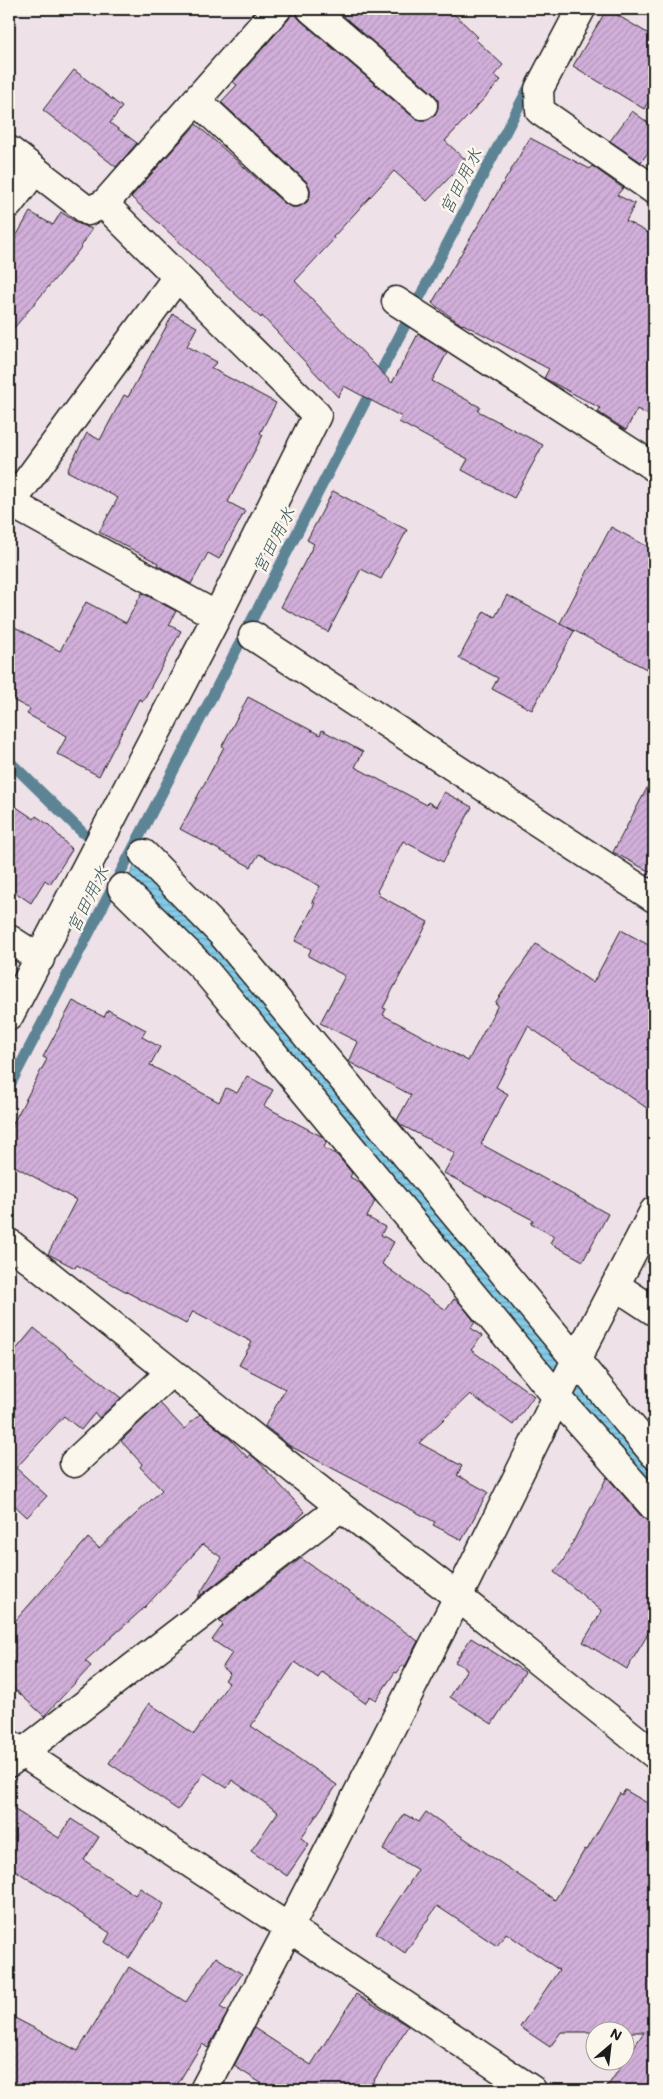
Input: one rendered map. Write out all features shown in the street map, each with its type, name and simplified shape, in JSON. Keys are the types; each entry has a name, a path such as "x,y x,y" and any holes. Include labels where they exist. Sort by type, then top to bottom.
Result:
{"street":[{"path":"9,150 88,211 104,204 277,9"},
{"path":"311,9 423,104"},
{"path":"580,9 539,89 540,111 654,190"},
{"path":"196,100 296,192"},
{"path":"9,204 35,170"},
{"path":"9,1016 217,616 317,415 104,204"},
{"path":"177,277 10,503 217,616"},
{"path":"407,308 654,467"},
{"path":"253,636 654,898"},
{"path":"144,854 223,935 654,1454"},
{"path":"122,888 203,968 557,1397 654,1507"},
{"path":"9,939 40,959"},
{"path":"204,2090 289,1928 458,1597 557,1397 654,1211"},
{"path":"9,1243 654,1754"},
{"path":"616,1286 654,1311"},
{"path":"74,1463 172,1372"},
{"path":"342,1507 13,1754 289,1928 532,2090"}],"water":[{"path":"136,863 221,950 654,1471 654,1495 128,879"}],"building":[{"path":"292,9 296,9 296,15 301,21 413,117 420,120 428,120 435,115 438,100 434,94 335,9 449,9 478,37 475,39 503,65 494,75 501,80 445,141 466,160 427,201 394,171 295,281 392,383 418,334 447,353 432,381 480,407 478,411 543,445 514,498 462,470 468,459 399,422 402,417 344,386 338,397 262,316 261,318 131,197 196,124 284,203 291,207 299,207 307,202 310,196 310,188 306,181 221,102 237,85 233,82 289,19"},
{"path":"607,9 654,37 654,93 644,109 573,66"},
{"path":"74,70 122,107 110,123 137,143 116,167 43,110"},
{"path":"632,111 654,127 654,144 641,162 610,141"},
{"path":"530,138 590,169 592,166 623,188 617,195 635,204 626,221 654,236 654,418 637,409 626,430 598,412 600,408 544,378 549,369 462,325 432,303"},
{"path":"30,212 53,225 61,212 79,224 92,229 79,250 9,334 9,249"},
{"path":"173,314 197,327 187,346 217,362 211,368 276,403 260,433 263,435 228,502 245,511 219,559 208,553 191,584 157,565 158,563 99,532 118,498 67,471 87,433 100,440 124,395 128,397"},
{"path":"333,491 407,530 381,579 361,569 328,632 281,607 314,544 307,540"},
{"path":"611,527 654,550 654,673 560,623"},
{"path":"142,593 176,611 169,625 181,631 143,701 139,699 99,776 57,754 67,736 27,714 30,709 9,698 9,624 60,651 86,602 126,623"},
{"path":"507,595 574,631 532,710 492,689 498,678 459,658 484,611 495,617"},
{"path":"248,697 320,735 322,730 363,752 355,767 427,805 428,802 436,807 444,792 472,807 443,862 403,841 377,891 378,895 428,922 383,1008 386,1009 383,1015 468,1061 498,1005 495,1003 536,944 593,983 621,930 654,948 654,1113 528,1026 496,1087 508,1094 481,1144 608,1214 583,1261 550,1243 554,1236 531,1224 533,1220 444,1173 455,1153 401,1125 397,1120 411,1095 349,1062 358,1042 320,1023 345,976 308,956 311,949 295,941 315,903 312,902 320,886 259,854 251,867 180,829 224,747 222,746"},
{"path":"654,775 654,874 613,852"},
{"path":"9,802 34,819 36,816 49,825 72,850 50,884 45,880 31,903 9,888"},
{"path":"73,1001 104,1017 108,1010 146,1030 142,1037 160,1047 150,1065 219,1102 226,1088 237,1093 247,1076 273,1090 264,1106 323,1137 326,1142 324,1148 337,1155 352,1173 350,1177 359,1182 375,1201 367,1217 385,1227 381,1235 394,1242 382,1264 446,1310 454,1299 460,1303 475,1322 471,1328 482,1336 471,1350 534,1396 513,1425 470,1394 419,1443 462,1466 457,1475 488,1492 462,1540 433,1525 435,1522 290,1446 265,1426 285,1389 239,1365 252,1342 193,1311 186,1324 77,1265 75,1268 48,1254 76,1200 9,1163 9,1131 47,1059 43,1057"},
{"path":"34,1328 121,1398 99,1418 95,1413 81,1430 64,1416 16,1468 47,1496 27,1517 9,1500 9,1358"},
{"path":"160,1403 184,1429 200,1414 231,1440 248,1458 250,1454 257,1460 305,1512 288,1528 197,1598 222,1558 203,1544 145,1607 85,1661 91,1666 44,1716 9,1684 9,1628 88,1538 99,1548 162,1490 140,1467 142,1464 121,1441"},
{"path":"607,1477 654,1528 654,1624 627,1669 583,1642 602,1611 554,1572 563,1561"},
{"path":"301,1558 418,1641 405,1667 402,1666 397,1673 395,1672 376,1700 370,1696 365,1703 322,1672 318,1678 295,1662 251,1726 337,1785 301,1838 309,1844 287,1876 251,1851 278,1812 232,1780 227,1788 204,1773 178,1810 109,1763 149,1703 194,1734 229,1683 225,1680 230,1673 222,1668 232,1653 212,1640 223,1625 219,1621"},
{"path":"471,1638 525,1672 492,1724 450,1697 467,1669 455,1662"},
{"path":"625,1790 654,1807 654,2090 605,2090 617,2072 636,2072 636,2044 644,2032 636,2032 636,2022 586,2022 586,2032 561,2032 550,2047 520,2027 559,1970 506,1933 497,1946 437,1906 405,1953 376,1933 418,1870 383,1850 404,1814 419,1822 426,1812 555,1900 620,1793 622,1795"},
{"path":"9,1806 59,1838 71,1819 99,1837 84,1860 135,1895 140,1888 164,1904 129,1958 105,1942 110,1933 9,1866"},
{"path":"216,1957 242,1974 220,2007 228,2012 208,2048 202,2044 174,2090 9,2090 9,2015 78,2051 129,1967 186,2002"},
{"path":"356,1994 408,2026 368,2090 272,2090 234,2066 254,2028 311,2065"}],"waterway":[{"name":"宮田用水","path":"9,1087 532,81"},
{"path":"9,761 83,833"}]}
